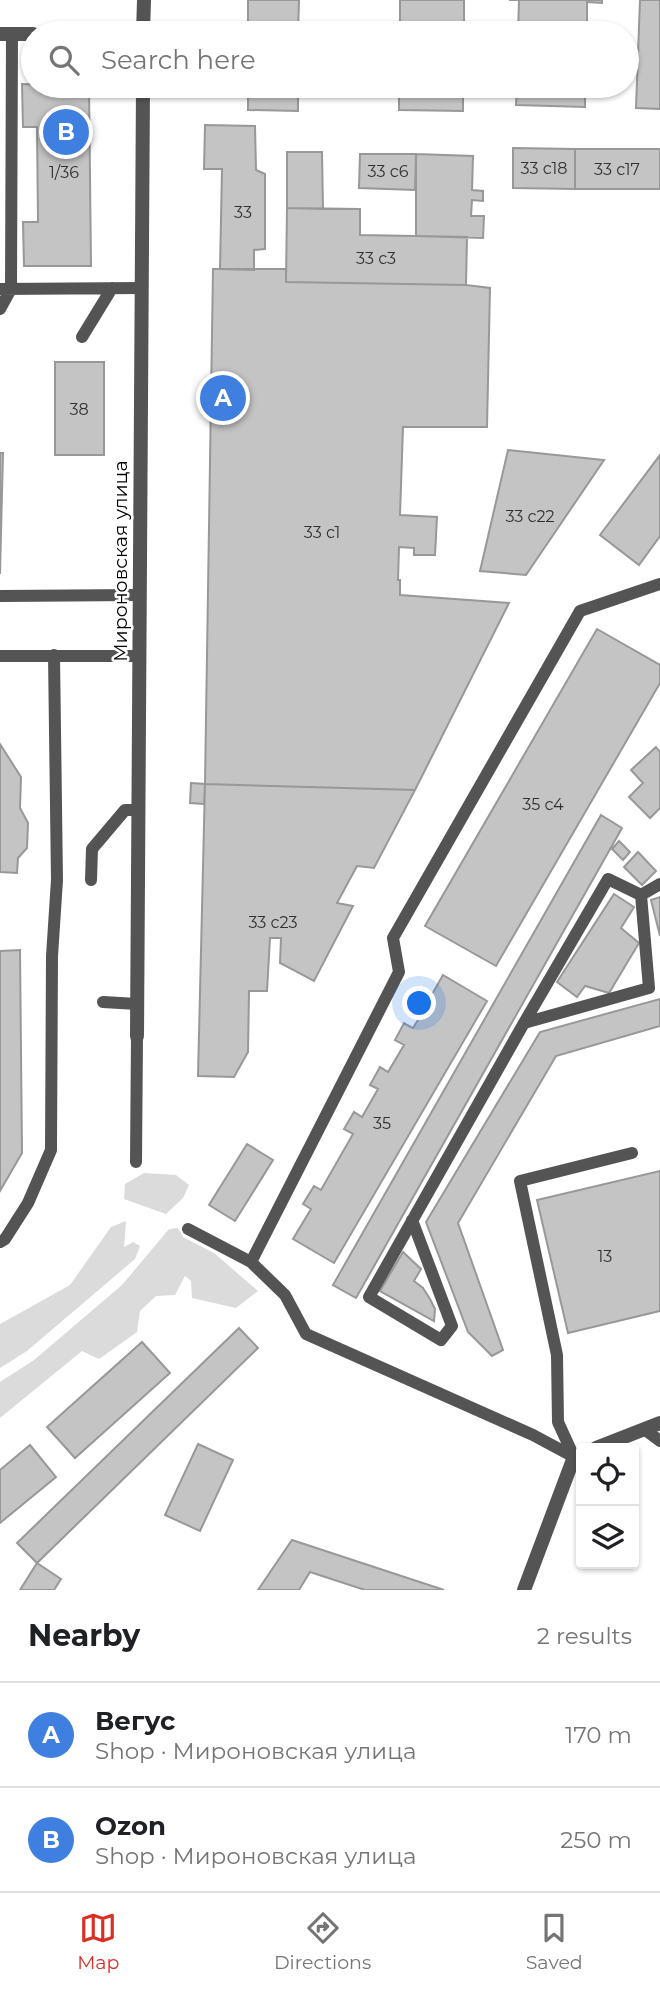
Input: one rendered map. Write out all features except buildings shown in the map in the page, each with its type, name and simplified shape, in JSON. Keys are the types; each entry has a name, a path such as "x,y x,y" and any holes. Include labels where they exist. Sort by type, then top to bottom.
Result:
{"street":[{"path":"143,21 144,0"},
{"name":"Мироновская улица","path":"137,1035 143,98"},
{"path":"609,1443 660,1423"},
{"path":"524,1590 576,1459"}],"lane":[{"path":"0,309 5,289 6,34"},
{"path":"82,337 112,288"},
{"path":"5,289 141,288"},
{"path":"251,1262 399,972 393,938 580,611 660,584"},
{"path":"0,596 139,595"},
{"path":"0,1242 5,1239 28,1203 51,1150 52,956 57,880 54,655"},
{"path":"0,656 139,656"},
{"path":"91,880 92,849 125,810 138,810"},
{"path":"412,1220 452,1326 440,1340 369,1297 412,1220 524,1023 608,878 641,895"},
{"path":"641,895 660,884"},
{"path":"524,1023 649,988 641,895"},
{"path":"103,1002 137,1004"},
{"path":"136,1162 137,1035"},
{"path":"576,1454 558,1422 557,1355 520,1181 632,1153"},
{"path":"188,1229 251,1262 285,1295 306,1334 576,1456"},
{"path":"644,1429 660,1441"}],"shaded area":[{"path":"144,1173 176,1175 189,1185 183,1198 166,1214 124,1199 125,1184"},
{"path":"126,1221 124,1247 133,1242 140,1246 135,1259 27,1351 0,1368 0,1324 70,1285 111,1227"},
{"path":"178,1228 183,1237 214,1253 258,1291 236,1308 192,1298 191,1281 185,1276 175,1295 156,1296 140,1311 137,1332 99,1359 82,1351 0,1418 0,1382 34,1360 122,1285 169,1229"}],"place":[{"name":"Ozon","path":"66,132"},
{"name":"Вегус","path":"223,398"}]}
